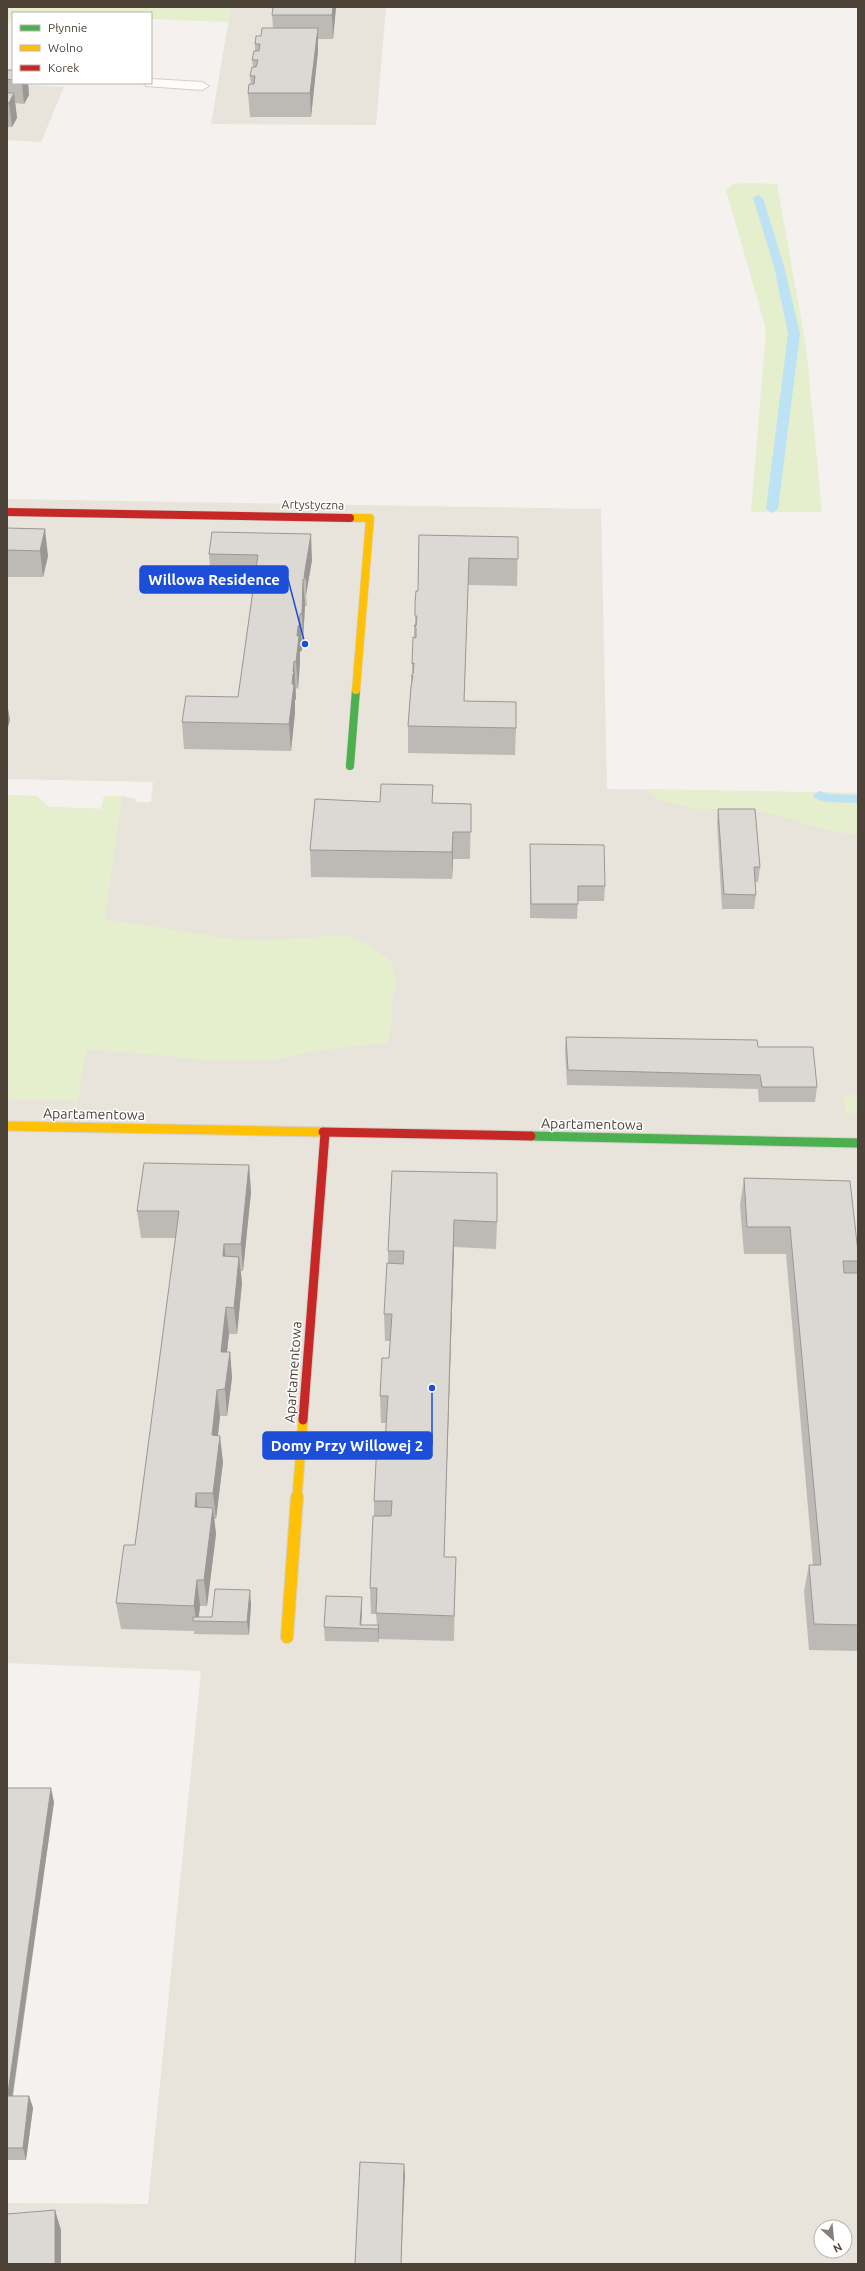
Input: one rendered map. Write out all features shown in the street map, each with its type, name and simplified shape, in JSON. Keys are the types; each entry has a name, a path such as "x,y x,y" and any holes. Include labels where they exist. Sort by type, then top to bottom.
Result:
{"street":[{"name":"Artystyczna","path":"7,512 370,518 350,766"},
{"name":"Apartamentowa","path":"7,1126 858,1143"},
{"name":"Apartamentowa","path":"287,1637 325,1133"}],"lane":[{"path":"152,83 202,86"}],"shaded area":[{"path":"231,7 386,7 376,125 211,124"},
{"path":"7,84 64,87 41,142 7,140"},
{"path":"7,499 601,509 607,789 858,793 858,2264 7,2264 7,2203 148,2204 201,1671 7,1663 7,795 36,796 49,807 102,809 104,796 122,796 136,799 137,802 151,802 153,782 7,779"}],"green space":[{"path":"7,7 231,7 228,22 152,19 152,12 12,12 12,16 7,26"},
{"path":"733,184 777,184 806,346 822,512 751,512 766,329 726,190"},
{"path":"643,789 858,793 858,834 834,832 768,813 728,809 693,809 662,801"},
{"path":"7,795 36,796 49,807 101,809 104,796 122,796 105,919 225,938 262,941 344,935 372,946 392,963 397,983 391,1003 393,1021 387,1043 322,1050 272,1060 210,1060 86,1049 78,1101 7,1099"},
{"path":"844,1095 858,1095 858,1113 845,1113"}],"building":[{"path":"273,7 333,7 332,15 272,15"},
{"path":"262,28 318,28 310,93 248,93 249,84 254,84 255,76 250,76 252,67 256,67 258,60 252,60 254,51 259,51 260,44 255,44 256,36 261,36"},
{"path":"7,70 12,70 12,80 7,79"},
{"path":"7,93 14,93 9,103 7,103"},
{"path":"7,528 45,529 40,551 7,550"},
{"path":"212,532 311,534 304,577 306,579 303,579 302,613 300,614 299,623 301,623 298,626 297,636 299,636 296,662 294,661 293,672 295,672 293,674 292,684 294,685 289,724 182,722 186,696 238,697 258,555 209,554"},
{"path":"419,535 518,537 518,559 469,558 464,701 516,702 516,728 408,726 413,676 411,676 413,674 414,663 412,664 413,637 416,638 416,628 414,625 416,626 417,616 415,616 415,603 416,591 418,591"},
{"path":"381,784 433,785 432,803 471,804 471,832 453,832 452,852 310,850 315,799 380,802"},
{"path":"718,809 755,809 760,867 754,867 756,895 724,894"},
{"path":"530,844 604,845 605,886 578,886 578,904 531,904"},
{"path":"566,1037 757,1040 758,1047 813,1047 817,1087 762,1087 760,1075 568,1070"},
{"path":"144,1163 249,1165 241,1244 224,1244 223,1256 239,1257 234,1308 226,1307 221,1352 230,1352 225,1389 217,1390 212,1435 220,1436 213,1493 196,1493 195,1507 213,1508 204,1580 197,1580 194,1606 116,1603 124,1545 135,1545 179,1211 137,1211"},
{"path":"392,1171 497,1173 497,1222 454,1220 444,1557 456,1557 454,1616 376,1613 377,1588 370,1588 373,1516 391,1516 392,1501 374,1501 377,1443 385,1443 388,1396 380,1396 382,1358 389,1358 392,1314 384,1314 387,1263 403,1264 404,1251 388,1251"},
{"path":"744,1178 850,1181 858,1261 843,1261 844,1273 858,1273 858,1625 814,1624 809,1565 821,1565 790,1227 747,1227"},
{"path":"215,1589 250,1590 247,1622 193,1621 193,1617 212,1617"},
{"path":"326,1596 362,1597 360,1625 379,1625 378,1629 324,1627"},
{"path":"7,1788 51,1788 8,2093 7,2093"},
{"path":"7,2096 29,2096 23,2148 7,2148"},
{"path":"360,2162 404,2164 401,2264 355,2264"},
{"path":"55,2210 55,2264 7,2264 7,2214"}],"waterway":[{"path":"758,198 779,266 794,334 772,509"},
{"path":"820,795 825,798 858,799"}],"traffic: fast":[{"path":"350,766 356,690"},
{"path":"531,1136 858,1143"}],"traffic: slow":[{"path":"350,518 370,518 356,690"},
{"path":"7,1126 323,1132"},
{"path":"287,1637 303,1420"}],"traffic: jam":[{"path":"7,512 350,518"},
{"path":"323,1132 531,1136"},
{"path":"303,1420 325,1133"}],"place":[{"name":"Willowa Residence","path":"305,644"},
{"name":"Domy Przy Willowej 2","path":"432,1388"}]}
